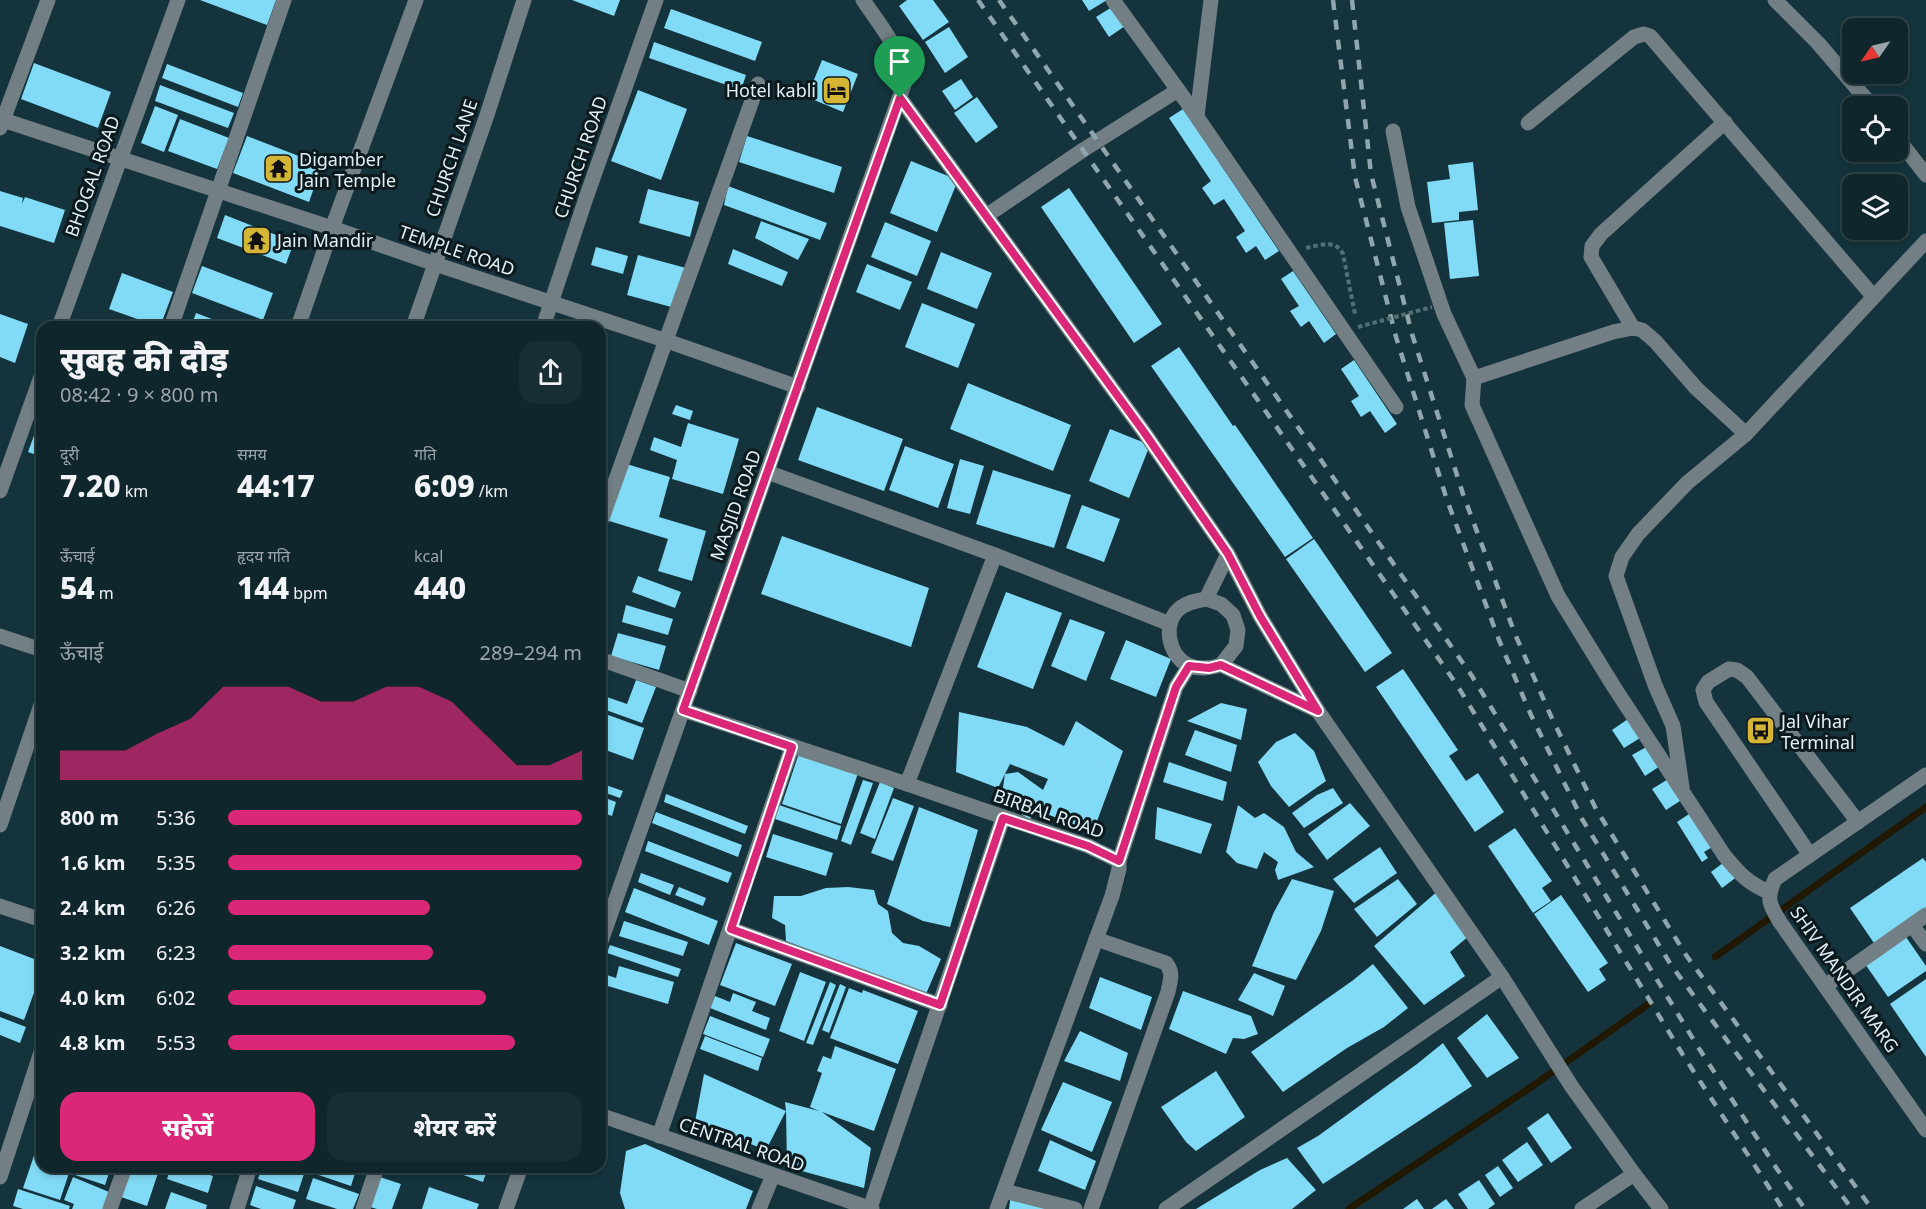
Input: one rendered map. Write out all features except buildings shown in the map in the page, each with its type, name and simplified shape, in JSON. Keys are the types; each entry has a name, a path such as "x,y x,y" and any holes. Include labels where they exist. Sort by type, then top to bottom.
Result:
{"street":[{"path":"1,122 48,0"},
{"name":"BHOGAL ROAD","path":"60,321 178,0"},
{"path":"173,321 284,0"},
{"path":"300,321 416,0"},
{"name":"CHURCH LANE","path":"415,321 487,115 524,0"},
{"name":"CHURCH ROAD","path":"545,321 656,0"},
{"name":"MASJID ROAD","path":"606,927 906,79 897,51 863,0"},
{"path":"1113,0 1197,116 1396,407"},
{"path":"1197,116 1211,0"},
{"path":"1775,0 1818,43 1863,96"},
{"path":"1528,123 1634,37 1644,34 1650,36 1873,296"},
{"path":"606,508 758,84"},
{"path":"986,216 1083,150 1178,90"},
{"path":"900,98 1144,432 1228,554 1260,616 1318,711 1502,977 1572,1088 1661,1209"},
{"name":"TEMPLE ROAD","path":"1,122 332,228 606,321"},
{"path":"1633,328 1591,257 1592,246 1601,234 1725,122"},
{"path":"1393,131 1408,207 1444,314 1474,378 1472,405 1558,596 1683,793 1724,855 1743,878 1769,899 1774,879 1926,775"},
{"path":"1908,152 1926,175"},
{"path":"1683,793 1673,726 1655,685 1616,576 1622,557 1638,534 1687,483 1746,434 1926,241"},
{"name":"TEMPLE ROAD","path":"606,321 798,387"},
{"path":"1474,378 1613,332 1633,328 1642,330 1655,341 1696,388 1746,434"},
{"path":"0,491 36,391"},
{"path":"767,472 995,555 1170,624"},
{"path":"1206,599 1228,554"},
{"path":"908,784 995,555"},
{"path":"1206,599 1221,604 1233,615 1238,630 1236,646 1221,665 1209,668 1189,666 1176,656 1169,640 1170,624 1177,610 1190,601 1206,599"},
{"path":"0,636 36,648"},
{"path":"606,661 690,691"},
{"path":"1221,665 1318,711"},
{"path":"997,1209 1112,896 1119,861 1176,687 1189,666"},
{"path":"1810,855 1706,702 1703,690 1708,681 1729,669 1737,670 1747,677 1858,822"},
{"name":"BIRBAL ROAD","path":"683,710 1088,846 1119,861"},
{"path":"0,825 36,720"},
{"path":"659,1136 792,747"},
{"path":"871,1209 1003,818"},
{"name":"SHIV MANDIR MARG","path":"1769,899 1780,922 1926,1130"},
{"path":"0,906 36,918"},
{"path":"1825,986 1926,915"},
{"path":"1912,925 1926,944"},
{"path":"731,929 940,1005"},
{"path":"1091,1209 1172,975 1166,963 1096,939"},
{"path":"1166,1209 1502,977"},
{"path":"0,1178 36,1067"},
{"name":"CENTRAL ROAD","path":"606,1117 871,1209"},
{"path":"110,1209 123,1173"},
{"path":"237,1209 248,1173"},
{"path":"363,1209 375,1173"},
{"path":"506,1209 519,1173"},
{"path":"1582,1209 1634,1174"},
{"path":"759,1209 773,1175"},
{"path":"1004,1191 1075,1209"}],"path":[{"path":"1291,252 1307,247 1335,244 1341,248 1358,327 1432,307"}],"waterway":[{"path":"1715,957 1926,807"},
{"path":"1349,1209 1534,1085 1650,1003"}],"railway":[{"path":"978,0 1457,685 1683,1055 1783,1209"},
{"path":"999,0 1472,676 1698,1047 1805,1209"},
{"path":"1333,0 1355,177 1396,337 1447,500 1499,640 1531,715 1582,819 1671,965 1852,1209"},
{"path":"1352,0 1371,174 1412,334 1463,494 1515,634 1550,714 1596,809 1686,955 1872,1209"}],"place":[{"name":"Hotel kabli","path":"837,90"},
{"name":"Digamber Jain Temple","path":"278,169"},
{"name":"Jain Mandir","path":"256,240"},
{"name":"Jal Vihar Terminal","path":"1760,731"}],"route":[{"path":"900,98 1144,432 1228,554 1260,616 1318,711 1221,665 1209,668 1189,666 1176,687 1119,861 1088,846 1003,818 940,1005 731,929 792,747 683,710 900,98"}]}
